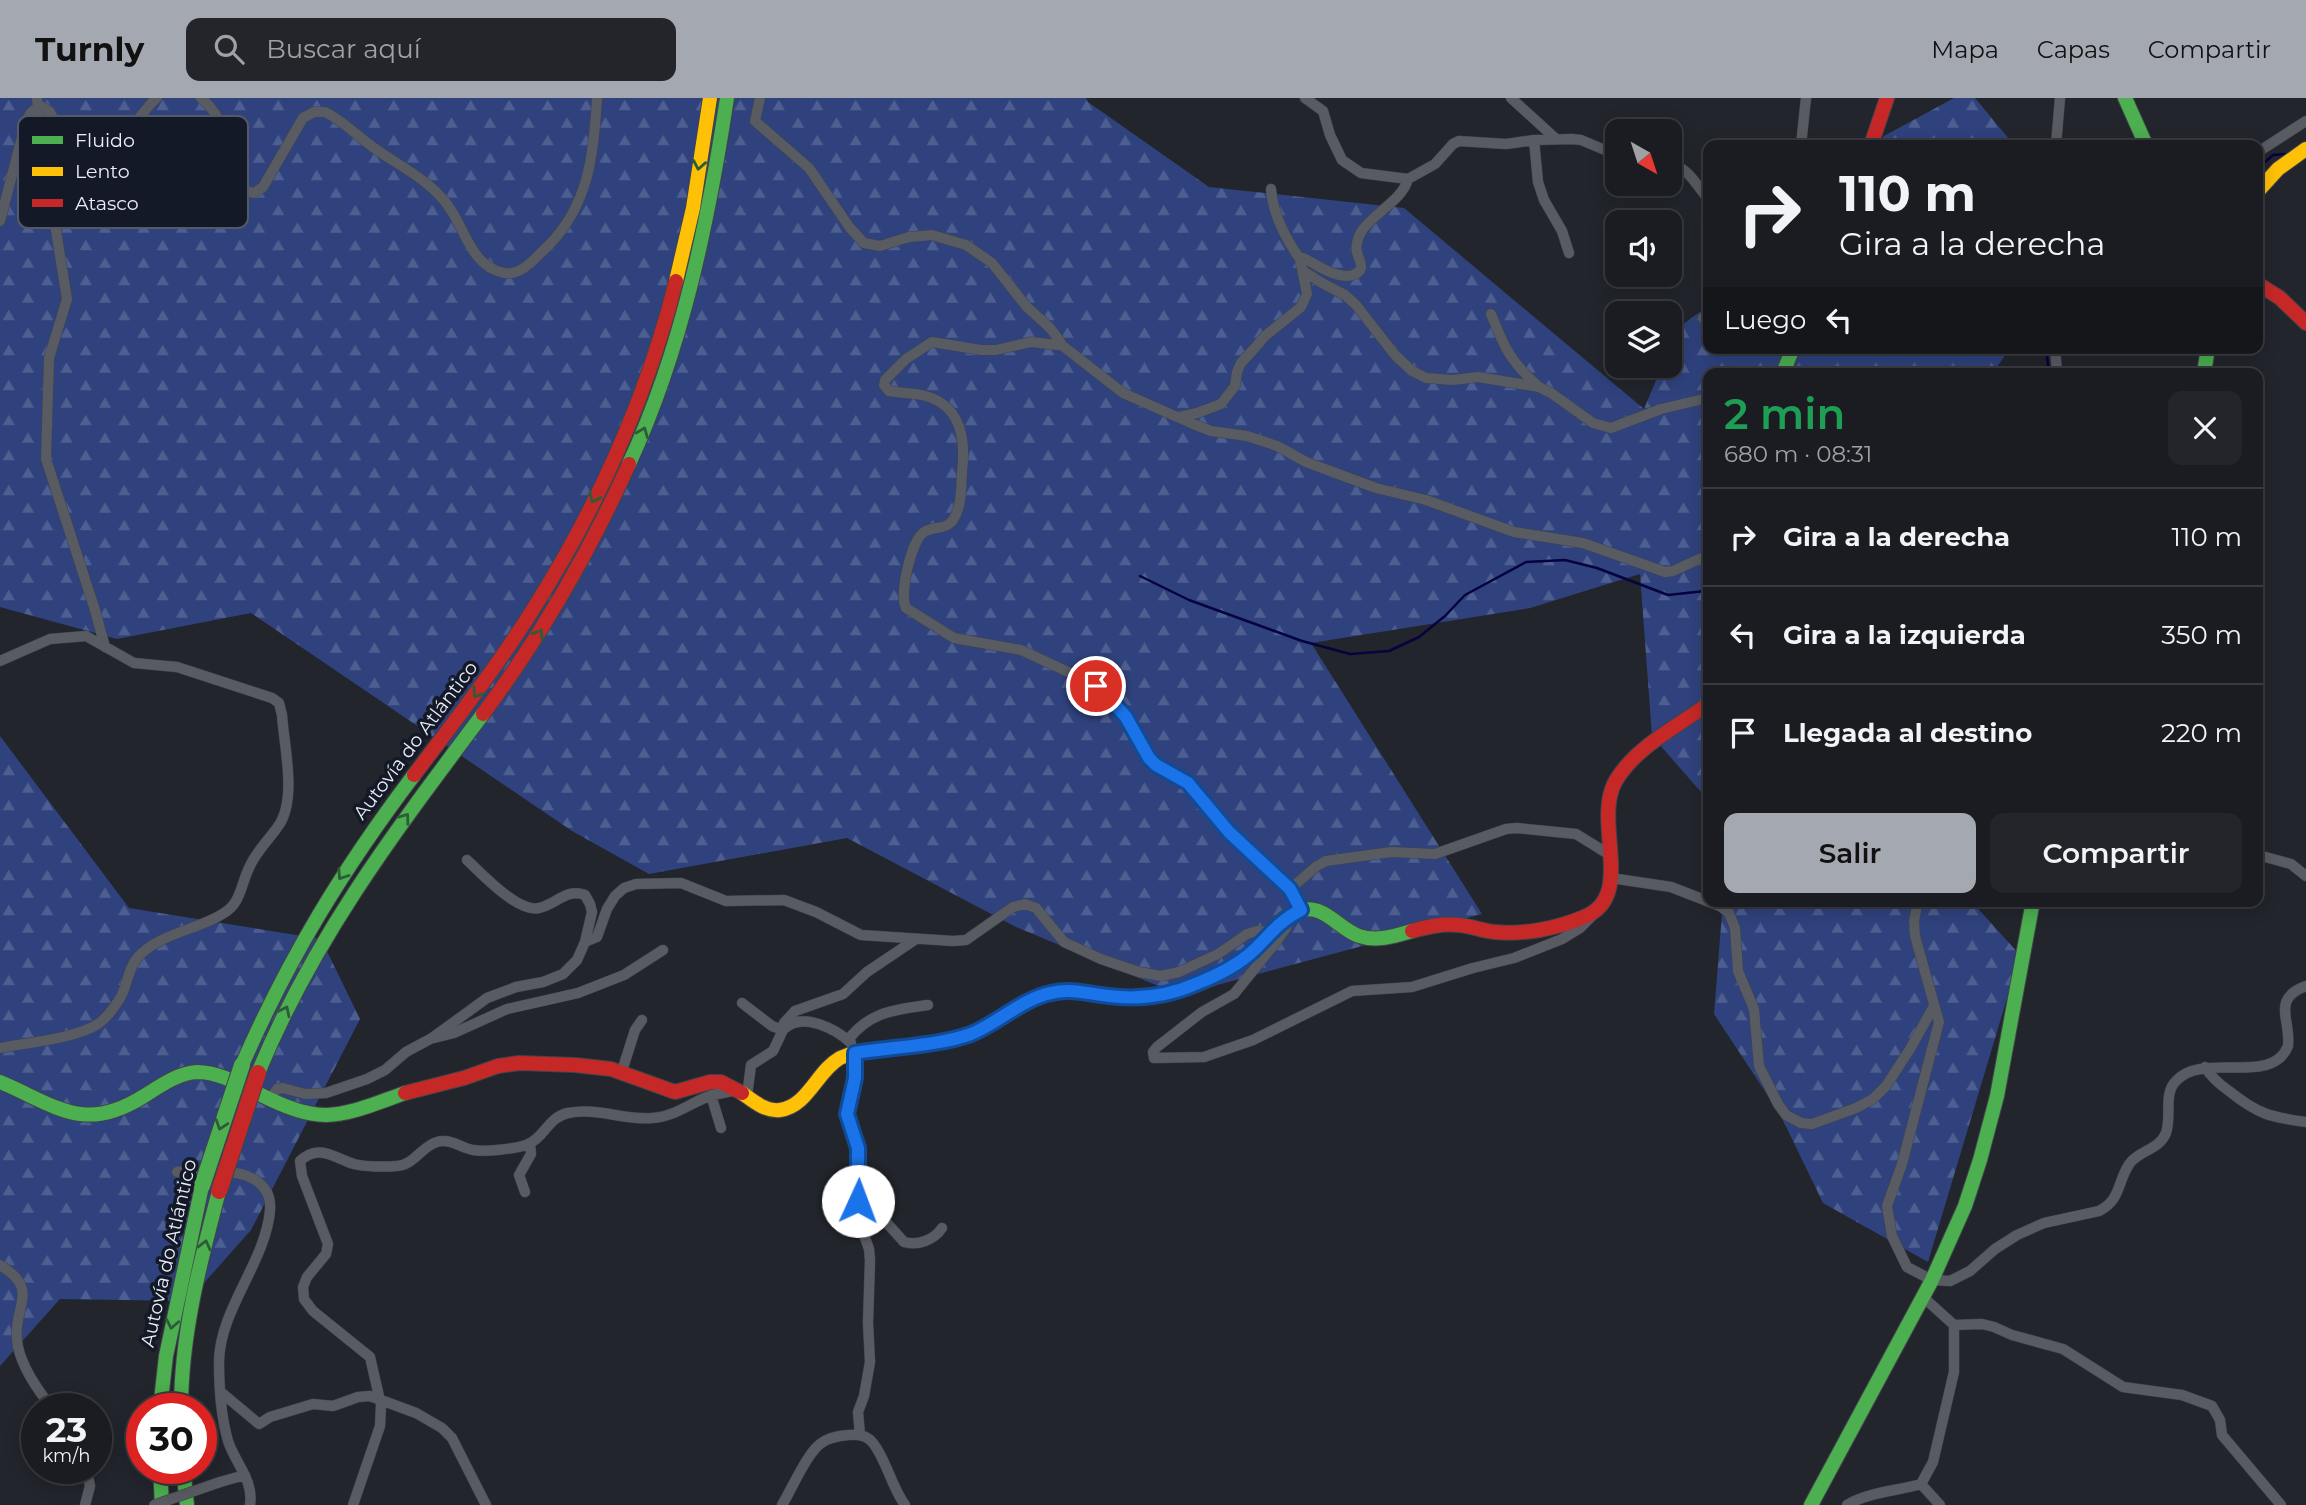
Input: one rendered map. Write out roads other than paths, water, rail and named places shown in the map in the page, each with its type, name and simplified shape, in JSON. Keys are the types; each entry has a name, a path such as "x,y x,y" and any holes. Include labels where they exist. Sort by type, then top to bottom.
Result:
{"main road":[{"name":"Autovía do Atlántico","path":"162,1393 166,1356 202,1186 242,1065 274,993 317,913 361,848 470,704 519,630 590,506 625,430 663,326 685,243 710,98"},
{"name":"Autovía do Atlántico","path":"182,1393 192,1307 219,1191 258,1073 283,1014 326,935 378,855 532,645 574,576 608,511 648,419 686,309 711,204 727,98"},
{"path":"1873,140 1888,98"},
{"path":"2126,98 2144,140"},
{"path":"2263,186 2278,169 2306,149"},
{"path":"2263,287 2280,298 2306,323"},
{"path":"0,1082 63,1109 86,1115 105,1115 125,1108 192,1072 226,1078 298,1112 320,1117 341,1115 425,1086 454,1081 494,1066 512,1063 622,1071 679,1093 719,1081 743,1092 764,1108 783,1110 806,1094 825,1071 854,1049 952,1039 970,1034 1050,993 1081,992 1136,998 1177,992 1237,964 1296,912 1317,910 1352,934 1376,939 1450,924 1496,932 1525,931 1594,914 1607,897 1611,878 1607,803 1616,782 1646,749 1703,708"},
{"path":"1811,1505 1948,1248 1981,1158 2014,1012 2032,907"},
{"path":"161,1484 162,1505"},
{"path":"185,1484 187,1505"}],"street":[{"path":"139,116 157,98"},
{"path":"201,98 217,116"},
{"path":"248,192 254,193 263,187 303,118 314,112 325,112 435,191 451,210 474,252 487,265 509,274 516,273 561,233 574,214 592,157 597,98"},
{"path":"760,98 755,121 808,168 858,239 874,247 909,237 932,235 966,245 992,263 1026,306 1059,338 1059,343 1123,393 1211,431 1247,436 1277,446 1306,462 1377,488 1426,500 1514,532 1558,538 1604,549 1665,572 1703,557"},
{"path":"1305,98 1323,111 1335,146 1346,164 1361,173 1408,179 1418,176 1435,164 1455,142 1506,144 1534,140 1581,140 1605,150"},
{"path":"1511,98 1556,139"},
{"path":"1802,140 1806,98"},
{"path":"2056,140 2060,98"},
{"path":"38,102 52,116"},
{"path":"2263,149 2306,121"},
{"path":"1534,140 1538,182 1544,200 1562,231 1569,253"},
{"path":"0,221 18,152"},
{"path":"1682,169 1703,193"},
{"path":"1300,259 1344,275 1355,274 1362,267 1356,252 1359,236 1371,219 1399,194 1408,179"},
{"path":"1178,417 1222,404 1230,395 1241,363 1265,336 1292,316 1305,301 1307,285 1300,259 1276,216 1271,189"},
{"path":"56,228 68,299 49,358 46,458 105,647"},
{"path":"1303,271 1345,295 1395,355 1412,371 1426,378 1453,380 1478,377 1539,387"},
{"path":"1491,314 1508,356 1521,372 1593,423 1611,428 1661,409 1703,399"},
{"path":"1059,343 1052,345 1031,342 996,351 981,351 932,342 906,359 885,380 884,385 889,391 921,395 944,405 956,418 962,438 963,466 956,516 950,524 926,531 918,539 905,578 903,602 909,611 954,638 1021,650 1096,686 1126,717 1149,758 1156,765 1188,783 1229,832 1290,889 1296,912 1234,994 1202,1012 1157,1047 1153,1052 1154,1058 1204,1057 1253,1040 1352,991 1412,987 1514,958 1562,939 1580,928 1594,914"},
{"path":"0,661 50,639 86,636 134,663 177,667 272,698 279,703 288,789 288,808 280,824 260,849 248,869 240,894 224,914 160,941 138,957 128,974 123,994 111,1012 97,1024 80,1032 0,1048"},
{"path":"1290,889 1326,861 1391,852 1436,854 1506,828 1576,834 1610,855"},
{"path":"2263,856 2291,864 2306,876"},
{"path":"270,1099 277,1089 306,1094 326,1093 367,1079 385,1070 406,1052 432,1038 487,998 563,974 577,960 585,942 592,912 585,895 570,892 539,908 519,905 467,860"},
{"path":"1611,878 1671,887 1703,899"},
{"path":"585,942 597,937 607,909 624,888 636,884 681,883 726,901 785,900 861,935 916,939 966,940 1013,906 1025,904 1036,908 1064,942 1101,959 1139,972 1161,976 1179,972 1218,954 1247,934 1257,931 1271,932"},
{"path":"1721,907 1729,913 1735,928 1738,971 1754,1009 1759,1066 1778,1104 1786,1115 1794,1120 1812,1124 1856,1108 1872,1099 1886,1086 1904,1059 1934,1006"},
{"path":"1917,907 1915,936 1939,1022 1902,1164 1887,1206 1892,1236 1907,1267 1932,1280 1950,1281 1962,1277 1995,1249 2044,1223 2106,1208 2117,1195 2132,1161 2154,1148 2166,1134 2169,1093 2176,1080 2183,1074 2205,1067 2236,1069 2257,1066 2280,1057 2288,1046 2286,1001 2293,990 2306,986"},
{"path":"353,1505 380,1426 380,1400 370,1357 313,1311 304,1299 303,1287 307,1277 326,1254 328,1244 302,1176 300,1161 307,1154 321,1152 356,1165 398,1166 409,1163 433,1143 442,1141 473,1150 516,1147 530,1143 537,1139 554,1119 565,1114 599,1112 640,1119 654,1118 677,1112 711,1095 743,1092 751,1065 773,1051 784,1023 795,1011 843,994 867,972 916,939"},
{"path":"432,1038 444,1037 508,1009 578,993 624,975 663,950"},
{"path":"742,1003 772,1026 783,1030"},
{"path":"860,1434 858,1412 864,1396 870,1362 867,1323 870,1260 858,1219 858,1148 847,1114 855,1078 854,1049 869,1019 887,1012 928,1005"},
{"path":"622,1071 635,1030 642,1020"},
{"path":"783,1030 793,1023 825,1025 854,1049"},
{"path":"2205,1067 2210,1076 2253,1110 2269,1116 2306,1122"},
{"path":"711,1095 721,1128"},
{"path":"525,1192 519,1175 531,1154 530,1143"},
{"path":"177,1172 193,1168 241,1173 255,1178 265,1188 270,1202 264,1236 220,1346 228,1442 245,1475 251,1497 250,1505"},
{"path":"858,1201 885,1221 904,1242 919,1243 933,1237 942,1228"},
{"path":"0,1265 14,1273 21,1283 23,1298 17,1317 16,1333 20,1356 41,1393"},
{"path":"1923,1297 1954,1325 1982,1324 1994,1327 2012,1335 2063,1349 2123,1387 2182,1395 2211,1406 2220,1420 2222,1435 2281,1505"},
{"path":"1847,1505 1880,1493 1921,1484 1933,1461 1954,1372 1954,1325"},
{"path":"222,1393 259,1424 270,1417 313,1404 339,1405 358,1397 370,1396 416,1413 442,1427 452,1438 486,1505"},
{"path":"782,1505 818,1445 832,1438 860,1434 873,1443 905,1505"},
{"path":"154,1505 245,1475"},
{"path":"85,1505 90,1484"},
{"path":"1921,1484 1940,1505"}],"waterway":[{"path":"2263,164 2273,155 2285,154"},
{"path":"2047,354 2048,368"},
{"path":"1140,576 1189,600 1302,641 1350,654 1389,651 1419,637 1465,595 1526,562 1565,560 1597,568 1668,595 1703,591"}]}
